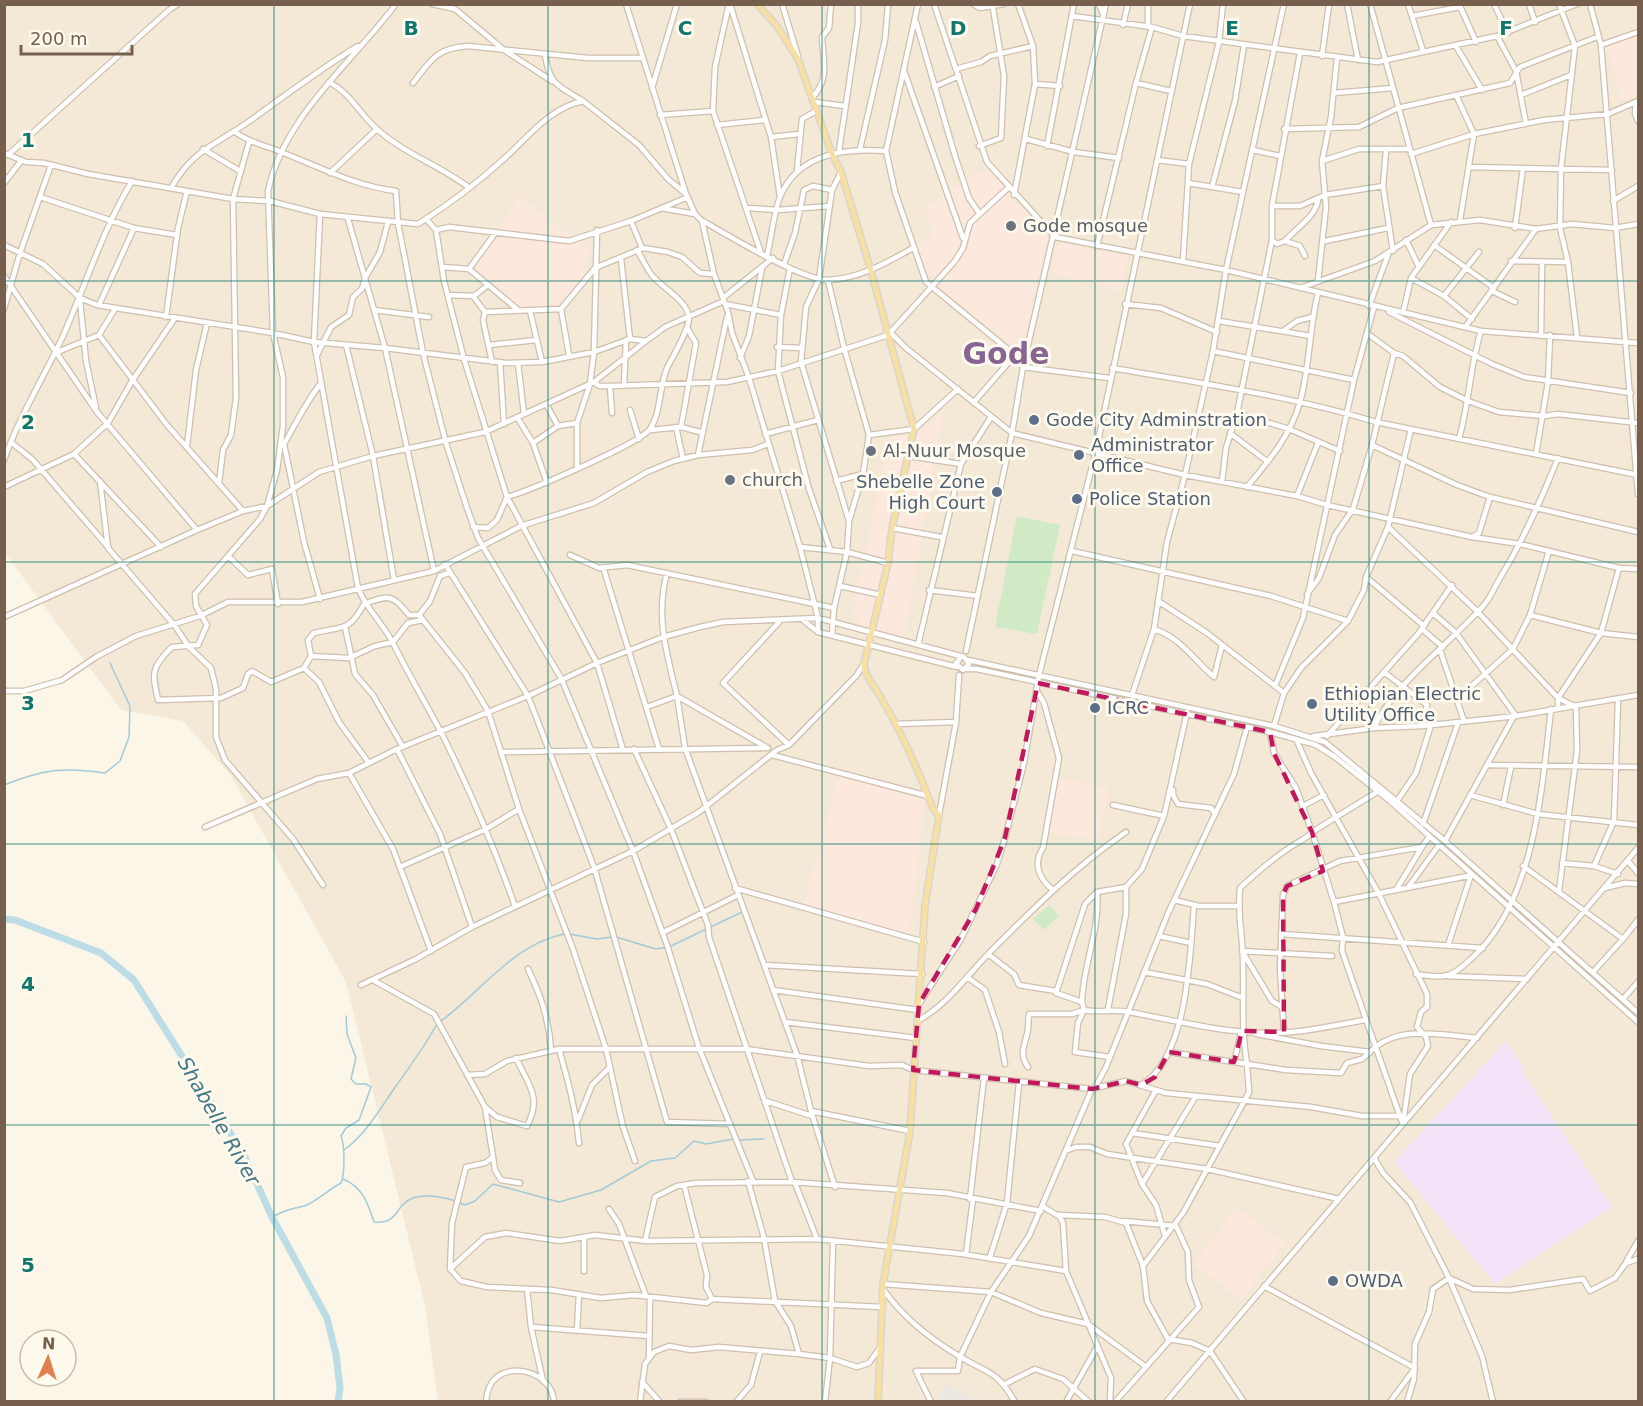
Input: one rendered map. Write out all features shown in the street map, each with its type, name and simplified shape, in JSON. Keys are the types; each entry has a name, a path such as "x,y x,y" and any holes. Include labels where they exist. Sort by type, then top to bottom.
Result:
{"main road":[{"path":"757,4 776,25 798,59 832,154 841,172 890,334 914,429 892,528 881,596 864,664 865,672 913,757 933,809 939,815 930,863 910,1131 883,1286 878,1401"}],"street":[{"path":"178,4 6,154 21,161 233,199 270,201 348,219 418,224 505,158 550,116 571,104 583,101"},
{"path":"320,598 283,446 283,377 273,333 268,191 273,168 281,152 329,82 396,4"},
{"path":"432,4 455,9 504,50 583,101 639,145 668,179 687,195"},
{"path":"626,4 687,195 695,214 702,221 790,268 819,279 828,280 871,271 913,248"},
{"path":"652,89 677,4"},
{"path":"730,4 715,67 713,111 761,253"},
{"path":"730,4 771,137 780,197 767,255"},
{"path":"782,4 798,59"},
{"path":"831,4 829,28 822,38 825,60 823,84 813,100 844,106"},
{"path":"839,151 858,4"},
{"path":"860,149 885,40 888,4"},
{"path":"918,4 886,151 895,192 922,276 932,287 1015,355 1023,367 1109,378"},
{"path":"934,4 979,146 987,162 1014,195 1055,237 1226,270 1372,307 1481,331 1638,343"},
{"path":"973,4 980,8 993,8 1004,4"},
{"path":"1014,195 1035,84 1033,46 1018,4"},
{"path":"1047,146 1074,4"},
{"path":"1099,4 1103,19"},
{"path":"961,668 968,666 964,658 1012,433 1023,367 1055,237 1106,4"},
{"path":"1123,25 1128,4"},
{"path":"1097,246 1150,27 1148,4"},
{"path":"773,990 919,1007 961,939 997,864 1024,763 1038,683 1096,451 1109,378 1190,4"},
{"path":"1183,261 1189,164 1219,42 1223,4"},
{"path":"1132,694 1154,629 1172,519 1185,475 1204,383 1220,321 1226,270 1284,4"},
{"path":"1322,56 1329,4"},
{"path":"1347,4 1358,60"},
{"path":"1408,4 1423,51"},
{"path":"1494,4 1508,33"},
{"path":"1529,4 1535,22"},
{"path":"1559,4 1575,46 1561,168 1560,228 1568,262 1576,337"},
{"path":"1072,16 1150,27 1219,42 1337,58 1386,61 1508,33 1577,4"},
{"path":"1590,4 1601,45 1608,114 1613,201 1628,343 1638,494"},
{"path":"1371,5 1431,225"},
{"path":"1412,16 1460,5 1476,42"},
{"path":"979,146 1001,138 1004,75 993,8"},
{"path":"915,20 969,198 979,213"},
{"path":"1601,45 1638,33"},
{"path":"1497,36 1516,71 1526,124"},
{"path":"1516,71 1597,37"},
{"path":"171,188 184,166 203,149 235,132 322,68 363,43"},
{"path":"1212,187 1235,101 1244,45"},
{"path":"412,83 444,49 468,46 545,55 642,58"},
{"path":"956,69 1033,46"},
{"path":"1456,46 1482,90"},
{"path":"1222,482 1230,433 1237,413 1252,328 1272,240 1272,206 1284,129 1300,53"},
{"path":"545,55 548,75 552,81"},
{"path":"1318,281 1324,241 1325,195 1322,161 1334,93 1337,58"},
{"path":"904,70 964,241"},
{"path":"1284,129 1327,130 1359,127 1398,108 1513,82 1516,71"},
{"path":"1521,95 1571,75"},
{"path":"934,87 958,76"},
{"path":"329,82 345,90 377,129 413,155 468,187"},
{"path":"1136,83 1171,91"},
{"path":"1035,84 1060,86"},
{"path":"1334,93 1393,88"},
{"path":"1456,95 1474,134 1460,220"},
{"path":"1322,161 1359,149 1411,152 1474,134 1566,117 1608,114 1637,101"},
{"path":"1637,101 1635,114 1638,121"},
{"path":"660,114 713,111"},
{"path":"797,171 802,119 816,111"},
{"path":"717,126 765,120"},
{"path":"330,173 377,129"},
{"path":"235,132 249,142 281,152 356,183 396,191 398,223 423,353 446,443 473,527 561,678 633,851 699,1048 750,1181 776,1301 791,1326 799,1354"},
{"path":"771,137 799,134"},
{"path":"1026,139 1074,153 1119,158"},
{"path":"219,483 222,450 231,435 236,398 233,199 249,142"},
{"path":"203,149 240,171"},
{"path":"780,197 797,171 808,163 839,151 860,149 886,151"},
{"path":"1253,150 1280,156"},
{"path":"1386,151 1383,186 1393,251"},
{"path":"1157,160 1189,164"},
{"path":"4,183 21,161"},
{"path":"4,309 20,253 51,165"},
{"path":"1470,167 1612,170"},
{"path":"1515,228 1523,168"},
{"path":"841,172 832,190 819,279 806,307 801,362 849,521"},
{"path":"4,460 33,393 55,353 80,298 112,219 132,181"},
{"path":"1188,183 1243,192"},
{"path":"1272,206 1300,206 1325,195 1383,186"},
{"path":"1613,201 1638,186"},
{"path":"784,264 800,210 802,194 808,187 832,190"},
{"path":"592,383 598,386 610,386 713,383 749,378 778,371 890,334 955,261 963,248 970,223 1008,188"},
{"path":"166,317 177,235 187,191"},
{"path":"436,230 449,227 569,241 597,230 631,221 687,195"},
{"path":"39,197 134,228 177,235"},
{"path":"1272,240 1277,244 1285,241 1312,215 1317,208 1318,199"},
{"path":"747,207 800,210 830,206"},
{"path":"661,208 695,214"},
{"path":"320,214 314,342 334,468 358,588 364,604 393,642 410,678 441,732 486,829 515,906"},
{"path":"348,219 385,348 434,571"},
{"path":"426,219 436,230 448,295 464,359 507,497 597,663 622,750"},
{"path":"1297,288 1388,255 1406,240 1431,225 1460,220 1480,220 1515,228 1536,229 1560,228 1575,224 1616,228 1638,224"},
{"path":"488,528 497,520 507,497 547,483 639,439 650,430 656,417 660,384 687,328 689,316 679,300 651,274 631,221"},
{"path":"702,221 714,274 728,312 740,358 749,378 800,547 818,618 818,633"},
{"path":"316,355 330,327 349,315 353,297 362,289 365,278 380,252 388,222"},
{"path":"1403,313 1411,278 1418,265 1451,222"},
{"path":"99,305 134,228"},
{"path":"1324,241 1388,228"},
{"path":"1466,326 1536,229"},
{"path":"577,468 577,423 592,383 597,230"},
{"path":"469,269 496,232"},
{"path":"1406,240 1418,265"},
{"path":"1285,241 1300,246 1305,256"},
{"path":"4,245 43,264 80,298 99,305 273,333 314,342 518,363 542,362 594,352 628,339 646,341"},
{"path":"1434,246 1493,289 1515,302"},
{"path":"484,312 561,309 595,268 621,259 640,249 658,249 673,253 682,257 700,273 714,274"},
{"path":"1444,296 1479,252"},
{"path":"1275,686 1300,628 1354,380 1388,255"},
{"path":"4,617 83,579 122,565 197,530 243,512 267,506 319,472 373,456 446,443 485,432 592,383 646,341 689,316 724,301 773,258"},
{"path":"621,259 628,339 624,385"},
{"path":"1511,261 1568,262"},
{"path":"1541,335 1542,263"},
{"path":"442,267 469,269 517,309"},
{"path":"740,358 755,311 762,268"},
{"path":"790,268 777,347 778,371 809,489 830,549"},
{"path":"4,276 97,412 197,530"},
{"path":"1411,278 1444,296 1472,319"},
{"path":"828,280 844,348 869,435 863,474 849,521 847,552 834,609 832,635"},
{"path":"448,295 474,296 488,285"},
{"path":"1247,487 1268,462 1289,429 1300,403 1312,317 1318,293"},
{"path":"474,296 484,312 483,320 492,362"},
{"path":"80,298 84,340 97,412"},
{"path":"724,301 755,311 781,315"},
{"path":"1125,303 1161,308 1217,332"},
{"path":"1383,308 1474,356 1524,377 1631,393"},
{"path":"55,353 99,335 115,309"},
{"path":"561,309 569,355"},
{"path":"375,310 429,317"},
{"path":"530,311 542,362"},
{"path":"698,455 700,432 728,312"},
{"path":"1283,331 1298,321 1312,317"},
{"path":"4,487 74,454 108,423 132,381 175,318"},
{"path":"1220,321 1311,336"},
{"path":"187,446 196,370 207,323"},
{"path":"683,459 679,427 691,383 696,343 687,328"},
{"path":"1459,439 1468,401 1474,356 1481,331"},
{"path":"890,334 1012,433 1096,451 1185,475 1297,496 1327,505 1472,537 1520,544 1619,568 1638,569"},
{"path":"1368,334 1394,353 1403,356 1440,387 1468,401 1499,412 1544,416 1558,414 1638,423"},
{"path":"99,335 132,381 243,512"},
{"path":"1536,454 1548,382 1550,335"},
{"path":"489,345 537,340"},
{"path":"346,345 373,456 394,580"},
{"path":"777,347 801,348"},
{"path":"1213,351 1354,380"},
{"path":"1306,596 1319,579 1335,535 1353,509 1372,445 1394,353"},
{"path":"974,402 1015,355"},
{"path":"500,362 504,424"},
{"path":"518,363 524,414"},
{"path":"1112,368 1204,383 1376,422 1638,475"},
{"path":"321,383 299,414 283,446 267,506 260,519 195,594 196,606 207,625 201,641 198,645 171,647 155,667 153,673 159,700 215,699 238,692 246,683 249,671 257,672 271,682 304,668 310,657 308,640 310,635 354,623 364,604"},
{"path":"610,386 612,413"},
{"path":"869,435 914,429 958,389"},
{"path":"546,404 558,426"},
{"path":"630,410 639,439"},
{"path":"1237,413 1289,429 1318,443 1340,450"},
{"path":"517,417 533,443 547,483"},
{"path":"918,645 941,537 961,464 991,417"},
{"path":"765,434 818,420"},
{"path":"533,443 558,426 577,423"},
{"path":"650,430 679,427 700,432"},
{"path":"1274,726 1284,693 1300,668 1348,621 1364,590 1366,577 1391,519 1411,429"},
{"path":"1230,433 1268,462"},
{"path":"12,443 41,470 174,624 187,645 211,668 216,737 225,760 293,839 324,885"},
{"path":"1297,496 1318,443"},
{"path":"4,692 24,691 62,680 119,645 203,615 228,602 278,603 320,598 434,571 521,526 594,503 647,472 698,455 752,450 768,444"},
{"path":"1372,445 1490,497 1638,532"},
{"path":"74,454 161,547"},
{"path":"909,456 961,464"},
{"path":"1374,728 1379,717 1404,687 1487,600 1538,510 1558,458"},
{"path":"836,481 863,474"},
{"path":"100,481 108,548"},
{"path":"1472,537 1479,533 1490,497"},
{"path":"473,527 488,528 501,536"},
{"path":"1388,527 1478,611 1558,698 1576,708"},
{"path":"892,528 941,537"},
{"path":"800,547 847,552 888,563"},
{"path":"1072,551 1305,605 1348,621"},
{"path":"1457,699 1513,649 1530,615 1549,551"},
{"path":"570,555 603,567 627,565 834,609"},
{"path":"228,556 248,575 272,569 278,603"},
{"path":"446,564 449,573 528,696 594,867 667,1122 730,1124"},
{"path":"603,567 614,610 630,650 659,749"},
{"path":"1558,709 1558,698 1601,633 1619,568"},
{"path":"419,615 430,601 440,576 449,573"},
{"path":"667,573 661,607 663,637 677,696 685,748 797,1055 835,1187"},
{"path":"1366,577 1423,627 1442,649 1457,699 1461,722 1423,824"},
{"path":"1327,736 1423,627 1452,585"},
{"path":"840,586 881,596"},
{"path":"929,590 978,596"},
{"path":"364,604 393,598 401,602 409,615 419,615"},
{"path":"1158,602 1182,615 1284,693"},
{"path":"1432,614 1456,633 1515,716"},
{"path":"419,615 465,673 488,711 503,752 519,809 606,1049 623,1127 635,1161"},
{"path":"1530,615 1601,633 1638,637"},
{"path":"205,827 317,779 350,773 397,749 528,696 561,678 663,637 723,622 804,621 818,618 964,658 1311,736 1335,748 1423,824 1438,845 1638,1022"},
{"path":"310,657 349,658 375,646 393,642 408,623 423,620"},
{"path":"779,621 723,683 789,745"},
{"path":"804,621 818,633 961,668 1117,698 1270,732 1316,746 1335,757 1428,833 1445,841 1638,1013"},
{"path":"345,627 349,658 354,674 373,695 403,747"},
{"path":"1154,629 1177,638 1196,661 1214,677 1222,645"},
{"path":"961,668 956,661 964,658"},
{"path":"361,985 430,951 471,927 594,867 633,851 671,830 707,806 777,750 789,745 856,676 864,664"},
{"path":"304,668 319,682 339,722 369,763"},
{"path":"939,815 956,722 961,668"},
{"path":"1384,672 1427,705 1422,726"},
{"path":"1066,688 1067,681"},
{"path":"1117,698 1119,692"},
{"path":"1038,693 1044,703 1059,758 1042,848 1037,860 1040,877 1053,890"},
{"path":"1311,736 1327,736 1374,728 1422,726 1515,716 1551,709 1576,708 1638,695"},
{"path":"647,707 677,696 768,748"},
{"path":"1594,866 1614,821 1618,768 1618,700"},
{"path":"1056,991 1085,904 1097,892 1126,887 1142,869 1164,816 1188,707"},
{"path":"1559,891 1575,766 1576,708"},
{"path":"1444,976 1461,968 1483,948 1513,901 1538,814 1551,709"},
{"path":"1218,721 1219,714"},
{"path":"1445,841 1515,716"},
{"path":"896,724 956,722"},
{"path":"1262,724 1270,732 1274,753 1303,806 1334,902 1343,937 1342,951 1403,1125"},
{"path":"1396,801 1416,773 1431,725"},
{"path":"931,1401 915,1371 958,1371 960,1357 991,1292 1014,1261 1041,1209 1065,1151 1110,1057 1158,936 1234,774 1247,727"},
{"path":"1296,739 1336,818 1379,894 1416,974 1426,989 1428,1001 1418,1019 1417,1027 1426,1037 1428,1046 1410,1074 1403,1125"},
{"path":"503,752 685,748 768,748 777,750"},
{"path":"397,749 445,848 471,927"},
{"path":"634,749 671,830 703,913 746,1049 794,1183 817,1239"},
{"path":"771,755 928,796"},
{"path":"1489,765 1638,767"},
{"path":"1503,806 1511,767"},
{"path":"350,773 374,812 400,867 430,951"},
{"path":"1173,781 1173,795 1176,801 1211,808 1215,814"},
{"path":"1143,1266 1183,1214 1249,1092 1242,1031 1242,951 1238,906 1240,888 1291,846 1306,839 1312,832 1377,792"},
{"path":"1303,806 1324,795"},
{"path":"1470,795 1538,814 1638,825"},
{"path":"1113,805 1164,816"},
{"path":"400,867 486,829 519,809"},
{"path":"917,1021 926,1017 1086,859 1125,831"},
{"path":"1396,890 1428,833"},
{"path":"1409,886 1438,845"},
{"path":"1284,1032 1281,934 1283,895 1287,886 1340,861 1360,860 1422,847"},
{"path":"1449,854 1453,848"},
{"path":"1166,1401 1638,848"},
{"path":"1628,861 1638,873"},
{"path":"1562,863 1594,866 1618,874"},
{"path":"1523,866 1623,939"},
{"path":"1334,902 1472,875"},
{"path":"1448,945 1472,875"},
{"path":"1605,888 1625,883 1638,884"},
{"path":"1108,1009 1126,914 1126,887"},
{"path":"735,888 924,942"},
{"path":"1097,892 1099,914 1083,984 1084,1010 1078,1023 1075,1052 1110,1057"},
{"path":"662,933 738,895"},
{"path":"1174,900 1194,906 1238,906"},
{"path":"1141,1085 1155,1077 1170,1052 1179,1022 1188,980 1194,906"},
{"path":"1593,972 1638,920"},
{"path":"1281,934 1400,940 1483,948"},
{"path":"1158,936 1191,944"},
{"path":"1242,951 1332,956"},
{"path":"1242,951 1272,1001 1282,1007"},
{"path":"988,954 1014,974 1018,985 1056,991 1062,996 1082,1002"},
{"path":"765,965 922,974"},
{"path":"528,969 543,1001 549,1024 551,1050"},
{"path":"1144,972 1188,980 1243,998"},
{"path":"1416,974 1527,979"},
{"path":"967,977 986,990 999,1032 1005,1064"},
{"path":"373,980 434,1014 485,1107 493,1145 495,1170 501,1180 520,1184"},
{"path":"1623,999 1638,981"},
{"path":"1028,1067 1023,1060 1022,1049 1027,1034 1029,1014 1072,1014 1084,1010 1127,1011 1321,1046 1370,1052"},
{"path":"1242,1031 1284,1032 1365,1020"},
{"path":"785,1022 916,1038"},
{"path":"1233,1062 1242,1031"},
{"path":"1170,1052 1286,1070 1341,1073 1347,1063 1362,1059 1376,1045 1400,1036 1421,1033 1477,1038"},
{"path":"559,1049 575,1105 579,1143"},
{"path":"467,1075 485,1074 516,1058 559,1049 746,1049 869,1066 902,1065 913,1070 1019,1083 1094,1089 1126,1081 1156,1090 1196,1096 1311,1107 1362,1116 1400,1116"},
{"path":"485,1107 497,1117 527,1126 535,1111 536,1102 516,1058"},
{"path":"577,1122 592,1085 610,1067"},
{"path":"966,1254 984,1078"},
{"path":"990,1257 1007,1203 1019,1083"},
{"path":"1156,1090 1126,1144 1142,1184 1156,1205 1155,1209 1164,1225 1165,1237"},
{"path":"1142,1184 1196,1096"},
{"path":"766,1101 812,1113 910,1131"},
{"path":"1132,1133 1220,1146"},
{"path":"1065,1151 1076,1147 1090,1147 1132,1159 1207,1169 1339,1199"},
{"path":"493,1157 485,1163 471,1164 465,1170 452,1222 450,1269 461,1281 487,1287 579,1294 601,1298 648,1298 707,1303 712,1299 776,1301 830,1306 882,1307"},
{"path":"1374,1158 1383,1173 1410,1202 1449,1278 1482,1356 1492,1401"},
{"path":"645,1241 655,1197 684,1185 750,1181 947,1193 971,1199 1041,1209 1058,1215 1076,1214 1176,1226 1188,1252 1189,1280 1199,1307 1115,1401"},
{"path":"684,1185 707,1275 705,1287 712,1299"},
{"path":"609,1209 624,1237 648,1298 649,1358"},
{"path":"1058,1215 1063,1223 1066,1271 1113,1385 1110,1401"},
{"path":"1124,1221 1143,1266 1147,1301 1168,1339"},
{"path":"450,1269 488,1235 515,1233 560,1241 595,1235 645,1241 817,1239 990,1257 1047,1270 1066,1271"},
{"path":"584,1237 584,1271"},
{"path":"1449,1278 1473,1289 1510,1290 1583,1279 1590,1291 1615,1278 1638,1241"},
{"path":"826,1401 830,1358 833,1242"},
{"path":"1626,1263 1638,1259"},
{"path":"1406,1400 1414,1379 1415,1344 1429,1312 1433,1289 1449,1278"},
{"path":"883,1286 991,1292 1041,1313 1088,1324 1145,1366"},
{"path":"883,1286 904,1315 960,1357 993,1373 1005,1384 1015,1401"},
{"path":"1264,1286 1415,1368"},
{"path":"527,1289 531,1327 543,1381"},
{"path":"577,1331 579,1294"},
{"path":"531,1327 649,1336"},
{"path":"1168,1339 1192,1343 1210,1351 1244,1401"},
{"path":"640,1401 645,1364 662,1347 691,1350 719,1347 799,1354 830,1358 857,1367 865,1366 879,1349"},
{"path":"1066,1401 1097,1347"},
{"path":"736,1401 751,1385 760,1352"},
{"path":"1390,1401 1415,1368"},
{"path":"1005,1384 1035,1369 1064,1379 1089,1401"},
{"path":"486,1401 489,1385 498,1375 507,1371 528,1373 543,1381 552,1391 554,1401"},
{"path":"642,1382 660,1401"},
{"path":"678,1401 706,1401"}],"highlighted area":[{"path":"1038,683 1270,732 1274,753 1312,832 1323,871 1287,886 1283,895 1284,1032 1242,1031 1234,1062 1169,1052 1155,1077 1141,1085 1126,1081 1092,1089 913,1070 919,1004 976,909 1005,838"}],"shaded area":[{"path":"5,5 1638,5 1638,1401 438,1401 425,1306 346,982 231,776 183,721 121,710 5,553"},
{"path":"1638,36 1638,96 1622,101 1607,46"},
{"path":"988,169 1048,236 1020,353 931,280 917,247 933,235 926,208 950,189"},
{"path":"520,197 590,250 583,275 556,308 518,310 470,272 470,264"},
{"path":"1060,242 1128,257 1121,291 1051,273"},
{"path":"943,412 904,642 876,635 916,435"},
{"path":"889,437 910,437 868,635 853,613"},
{"path":"838,777 926,797 909,936 803,907"},
{"path":"1057,778 1109,787 1098,841 1049,832"},
{"path":"1506,1041 1523,1066 1525,1076 1612,1207 1495,1284 1394,1162"},
{"path":"1237,1207 1285,1243 1241,1300 1194,1264"},
{"path":"942,1385 949,1385 982,1401 939,1401"}],"green space":[{"path":"1017,516 1060,525 1037,634 995,627"},
{"path":"1049,905 1059,916 1043,930 1033,919"}],"waterway":[{"path":"4,785 54,771 77,770 105,773 120,761 129,737 130,706 110,663"},
{"path":"616,937 656,949 669,947 742,912"},
{"name":"Shabelle River","path":"4,919 15,920 101,953 134,980 243,1153 272,1217 327,1318 336,1355 340,1388 338,1402"},
{"path":"441,1021 513,958 545,940 564,934"},
{"path":"569,934 597,939 612,937"},
{"path":"272,1217 307,1205 341,1183 344,1159 341,1136 346,1128 359,1120 371,1087 366,1084 356,1084 351,1079 356,1058 347,1034 346,1016"},
{"path":"344,1150 372,1121 437,1024"},
{"path":"343,1179 360,1191 374,1222 382,1222 392,1218 402,1205 413,1198 439,1197 465,1205 475,1201 493,1184 559,1202 601,1190 651,1161 675,1158 694,1141 706,1144 733,1139"},
{"path":"738,1140 764,1139"}],"place":[{"name":"Gode mosque","path":"1011,226"},
{"name":"Gode City Adminstration","path":"1034,420"},
{"name":"Al-Nuur Mosque","path":"871,451"},
{"name":"Administrator Office","path":"1079,455"},
{"name":"church","path":"730,480"},
{"name":"Shebelle Zone High Court","path":"997,492"},
{"name":"Police Station","path":"1077,499"},
{"name":"Ethiopian Electric Utility Office","path":"1312,704"},
{"name":"ICRC","path":"1095,708"},
{"name":"OWDA","path":"1333,1281"}],"district":[{"name":"Gode","path":"1006,354"}]}
